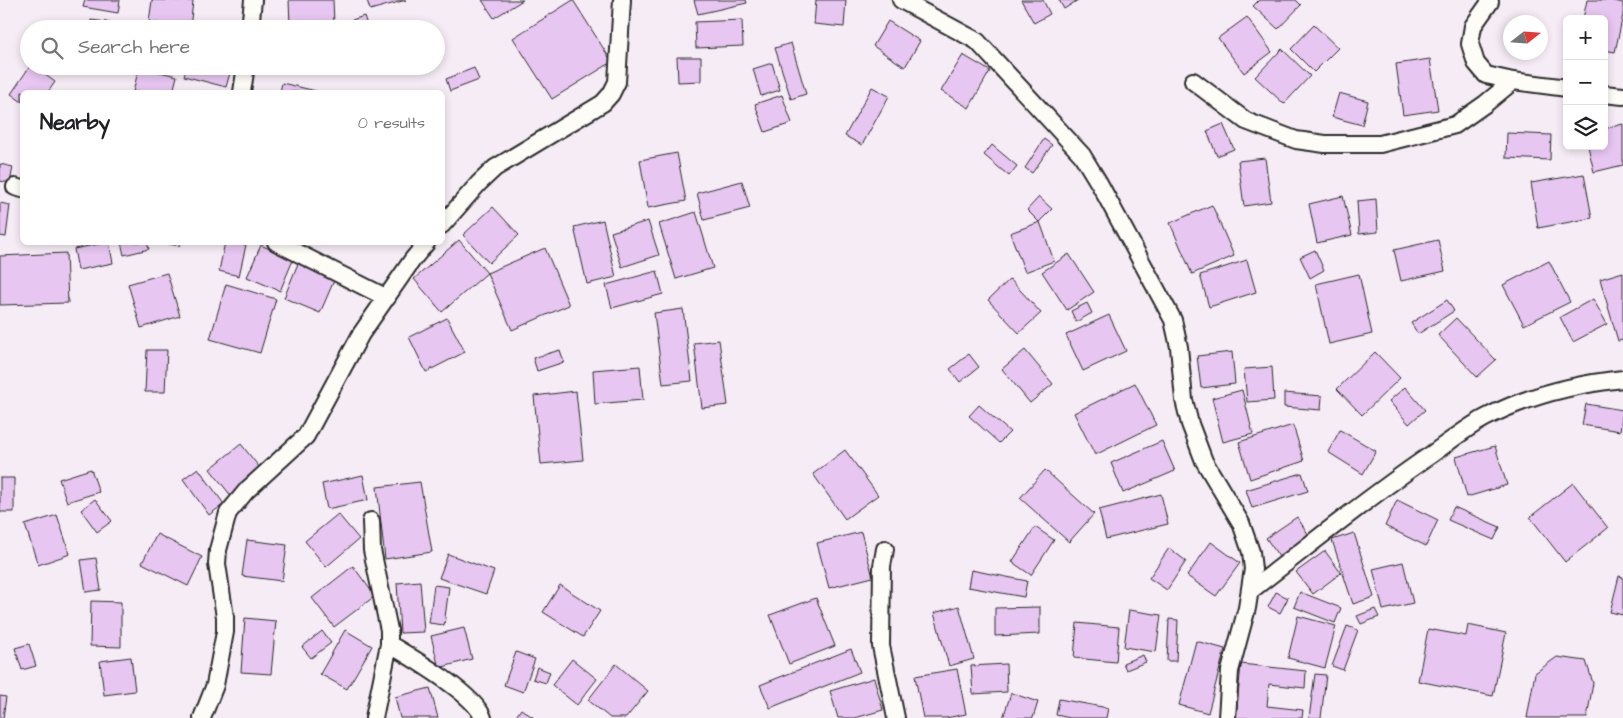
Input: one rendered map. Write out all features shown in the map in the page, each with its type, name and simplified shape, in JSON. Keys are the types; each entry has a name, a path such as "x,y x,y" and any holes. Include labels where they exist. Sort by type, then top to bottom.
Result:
{"street":[{"path":"251,20 253,0"},
{"path":"445,221 495,168 603,103 612,94 617,82 622,0"},
{"path":"901,0 977,41 1082,155 1173,320 1180,347 1184,400 1190,424 1204,461 1241,523 1251,552 1253,569 1250,592 1230,671 1227,718"},
{"path":"1490,2 1473,26 1470,44 1476,63 1486,75 1513,81 1563,87"},
{"path":"242,90 245,75"},
{"path":"1193,81 1246,121 1296,140 1325,144 1380,144 1455,125 1513,81"},
{"path":"1608,94 1623,96"},
{"path":"282,245 386,298"},
{"path":"202,718 215,685 225,632 225,617 217,564 218,550 228,513 247,490 306,436 352,348 425,245"},
{"path":"1250,592 1387,484 1484,419 1512,406 1566,388 1623,379"},
{"path":"370,521 372,550 387,617 389,644 374,718"},
{"path":"885,549 882,566 880,646 896,718"},
{"path":"389,644 422,664 474,704 481,712 483,718"}],"building":[{"path":"85,0 120,0 118,13 83,7"},
{"path":"152,0 193,1 191,20 149,20"},
{"path":"289,0 333,0 334,20 290,20"},
{"path":"367,0 406,0 370,10"},
{"path":"482,0 523,0 494,18"},
{"path":"573,0 612,62 552,99 513,38"},
{"path":"694,0 746,0 747,3 698,14"},
{"path":"816,0 846,0 844,27 814,24"},
{"path":"1021,0 1043,0 1050,14 1034,23"},
{"path":"1059,0 1078,0 1064,9"},
{"path":"1259,0 1296,0 1301,5 1278,29 1253,6"},
{"path":"1587,0 1610,0 1623,3 1623,15 1615,52 1608,51 1608,15 1584,15"},
{"path":"364,16 365,20 352,20"},
{"path":"1247,17 1272,52 1244,73 1218,38"},
{"path":"742,20 743,46 696,48 695,22"},
{"path":"888,21 920,41 905,67 873,46"},
{"path":"1314,25 1338,48 1314,72 1291,49"},
{"path":"791,43 806,94 791,99 775,48"},
{"path":"1282,49 1310,76 1284,104 1255,77"},
{"path":"963,55 990,71 969,108 941,91"},
{"path":"677,57 701,57 701,81 678,82"},
{"path":"1430,59 1438,110 1403,115 1396,64"},
{"path":"772,63 780,90 761,96 753,69"},
{"path":"474,68 479,80 450,91 446,79"},
{"path":"24,75 45,75 55,82 49,90 20,90 20,101 11,94"},
{"path":"137,75 177,76 174,90 133,90"},
{"path":"184,75 229,75 226,87"},
{"path":"282,83 312,90 280,90"},
{"path":"872,87 889,96 862,145 845,136"},
{"path":"1339,93 1368,101 1362,125 1332,117"},
{"path":"782,95 792,123 765,132 755,104"},
{"path":"1223,124 1234,149 1217,156 1207,131"},
{"path":"1623,124 1623,165 1594,172 1589,150 1608,150 1608,128"},
{"path":"1507,133 1551,135 1550,160 1506,158"},
{"path":"1044,139 1052,145 1032,173 1025,168"},
{"path":"992,145 1017,166 1009,176 984,155"},
{"path":"677,153 686,201 648,208 640,160"},
{"path":"1265,158 1271,202 1244,206 1238,161"},
{"path":"0,164 13,167 10,183 0,181"},
{"path":"1584,174 1592,218 1538,228 1531,183"},
{"path":"742,181 750,208 704,220 697,193"},
{"path":"1343,196 1352,235 1317,243 1309,204"},
{"path":"1039,197 1052,209 1039,222 1027,210"},
{"path":"1376,199 1378,232 1359,234 1357,201"},
{"path":"0,203 10,205 6,237 0,236"},
{"path":"1212,205 1234,256 1192,274 1170,223"},
{"path":"493,207 519,235 489,263 463,235"},
{"path":"696,212 713,268 676,279 659,224"},
{"path":"603,220 616,277 587,284 574,227"},
{"path":"648,221 659,255 622,267 611,232"},
{"path":"1040,222 1054,261 1025,272 1010,233"},
{"path":"459,240 487,273 442,312 414,279"},
{"path":"1438,240 1445,271 1401,281 1394,250"},
{"path":"94,245 110,245 113,263 78,270 74,249"},
{"path":"122,245 148,245 149,249 124,255"},
{"path":"224,245 246,245 239,276 219,271"},
{"path":"261,245 293,260 280,291 247,277"},
{"path":"545,248 569,305 512,330 487,273"},
{"path":"1315,250 1324,270 1310,278 1300,257"},
{"path":"66,253 68,303 0,305 0,256"},
{"path":"1069,254 1094,292 1067,310 1042,272"},
{"path":"1247,260 1256,292 1209,307 1200,275"},
{"path":"299,261 336,276 320,313 284,298"},
{"path":"1549,261 1570,302 1524,325 1503,285"},
{"path":"657,271 663,294 612,308 606,285"},
{"path":"1623,272 1623,340 1618,341 1600,279"},
{"path":"167,273 180,316 141,328 128,284"},
{"path":"1359,274 1372,334 1329,344 1316,284"},
{"path":"1010,279 1041,313 1019,333 988,300"},
{"path":"226,284 276,299 260,353 210,339"},
{"path":"1593,299 1607,324 1573,342 1560,317"},
{"path":"1447,300 1454,311 1418,334 1411,323"},
{"path":"1087,303 1092,313 1076,322 1071,311"},
{"path":"683,309 692,381 663,384 654,313"},
{"path":"1109,315 1126,351 1083,371 1066,335"},
{"path":"447,318 465,352 426,372 409,337"},
{"path":"1456,318 1496,360 1477,377 1438,335"},
{"path":"719,340 728,405 702,408 694,343"},
{"path":"147,350 167,350 165,392 145,392"},
{"path":"560,350 564,362 537,371 533,358"},
{"path":"1025,350 1053,384 1030,403 1002,369"},
{"path":"1232,352 1235,384 1201,388 1197,356"},
{"path":"1375,352 1400,378 1362,415 1337,389"},
{"path":"969,354 979,367 960,382 950,369"},
{"path":"640,366 643,400 595,404 593,370"},
{"path":"1272,367 1274,400 1247,402 1244,369"},
{"path":"1135,383 1156,425 1095,455 1074,413"},
{"path":"1405,387 1425,410 1409,424 1389,401"},
{"path":"1242,390 1253,434 1223,442 1212,398"},
{"path":"576,391 583,460 541,464 534,396"},
{"path":"1284,393 1322,396 1321,410 1284,407"},
{"path":"1586,404 1623,410 1620,431 1582,425"},
{"path":"979,405 1010,432 999,443 969,416"},
{"path":"1293,425 1304,461 1250,479 1239,442"},
{"path":"1340,430 1376,451 1363,474 1328,452"},
{"path":"1162,441 1175,471 1123,493 1111,463"},
{"path":"241,444 263,472 232,497 210,469"},
{"path":"1495,446 1507,485 1467,497 1456,457"},
{"path":"845,450 878,495 845,519 813,474"},
{"path":"198,468 224,504 209,515 183,479"},
{"path":"91,469 99,492 67,502 59,479"},
{"path":"1045,470 1094,514 1069,542 1020,498"},
{"path":"1302,473 1308,491 1252,508 1246,490"},
{"path":"363,475 368,500 327,509 322,484"},
{"path":"0,478 14,478 14,512 0,512"},
{"path":"420,482 432,552 385,559 377,487"},
{"path":"1573,483 1608,528 1565,562 1530,517"},
{"path":"1161,494 1168,524 1106,539 1099,510"},
{"path":"95,499 112,521 97,532 81,510"},
{"path":"1397,500 1438,520 1426,546 1385,526"},
{"path":"1454,507 1500,527 1494,540 1448,520"},
{"path":"338,514 359,539 326,567 305,541"},
{"path":"57,515 70,554 38,565 25,525"},
{"path":"1297,517 1312,540 1282,561 1266,538"},
{"path":"1035,527 1054,540 1031,575 1012,562"},
{"path":"861,532 873,577 829,588 817,543"},
{"path":"1354,533 1374,597 1353,604 1332,540"},
{"path":"157,534 202,557 188,586 142,563"},
{"path":"247,540 287,545 282,581 242,576"},
{"path":"1211,542 1240,563 1216,596 1187,576"},
{"path":"1169,548 1186,561 1167,590 1149,578"},
{"path":"1325,551 1341,573 1313,594 1296,572"},
{"path":"448,554 494,571 486,594 439,578"},
{"path":"96,558 101,590 86,592 81,560"},
{"path":"1403,562 1413,603 1383,610 1373,569"},
{"path":"353,566 375,596 334,627 312,598"},
{"path":"971,570 1027,581 1024,597 968,587"},
{"path":"1619,576 1623,577 1623,615 1610,612"},
{"path":"420,581 424,632 400,633 397,583"},
{"path":"434,585 449,587 444,625 429,623"},
{"path":"560,585 600,611 583,637 543,612"},
{"path":"1276,592 1288,598 1280,613 1268,607"},
{"path":"1300,592 1341,608 1335,623 1294,607"},
{"path":"816,598 835,646 789,664 770,615"},
{"path":"91,601 121,602 121,647 90,646"},
{"path":"959,606 974,659 949,666 934,613"},
{"path":"1040,607 1040,634 995,636 995,608"},
{"path":"1375,609 1379,617 1361,624 1357,616"},
{"path":"1129,610 1161,615 1156,652 1124,647"},
{"path":"1298,616 1336,626 1325,668 1288,658"},
{"path":"245,618 276,621 271,674 241,672"},
{"path":"1169,619 1178,620 1176,661 1167,661"},
{"path":"1077,623 1119,627 1116,662 1074,658"},
{"path":"1468,625 1506,633 1493,696 1418,681 1428,629 1466,636"},
{"path":"1347,626 1358,630 1343,670 1332,666"},
{"path":"464,628 472,659 439,668 431,636"},
{"path":"345,630 372,646 347,689 320,674"},
{"path":"322,631 331,643 311,658 302,647"},
{"path":"1196,641 1225,649 1208,713 1179,705"},
{"path":"29,644 36,666 22,670 15,648"},
{"path":"851,649 860,672 770,708 760,685"},
{"path":"516,652 535,659 523,692 504,685"},
{"path":"1143,655 1146,662 1126,670 1123,663"},
{"path":"131,657 135,691 104,695 100,661"},
{"path":"1557,657 1586,661 1593,683 1587,718 1527,718 1535,673"},
{"path":"572,659 597,679 577,705 552,685"},
{"path":"616,664 648,691 626,718 610,718 588,700"},
{"path":"1006,664 1007,692 973,694 971,666"},
{"path":"1241,664 1306,671 1305,688 1269,684 1267,706 1303,710 1302,718 1236,718"},
{"path":"537,667 550,672 546,683 533,679"},
{"path":"957,669 966,714 946,718 923,718 915,676"},
{"path":"1315,674 1326,675 1321,718 1309,718"},
{"path":"874,678 883,710 855,718 838,718 830,691"},
{"path":"430,688 438,718 400,718 395,697"},
{"path":"1011,693 1038,702 1033,718 1003,718"},
{"path":"0,696 6,697 3,718 0,718"},
{"path":"1059,699 1108,708 1106,718 1070,718 1056,715"},
{"path":"521,709 534,718 515,718"}]}
